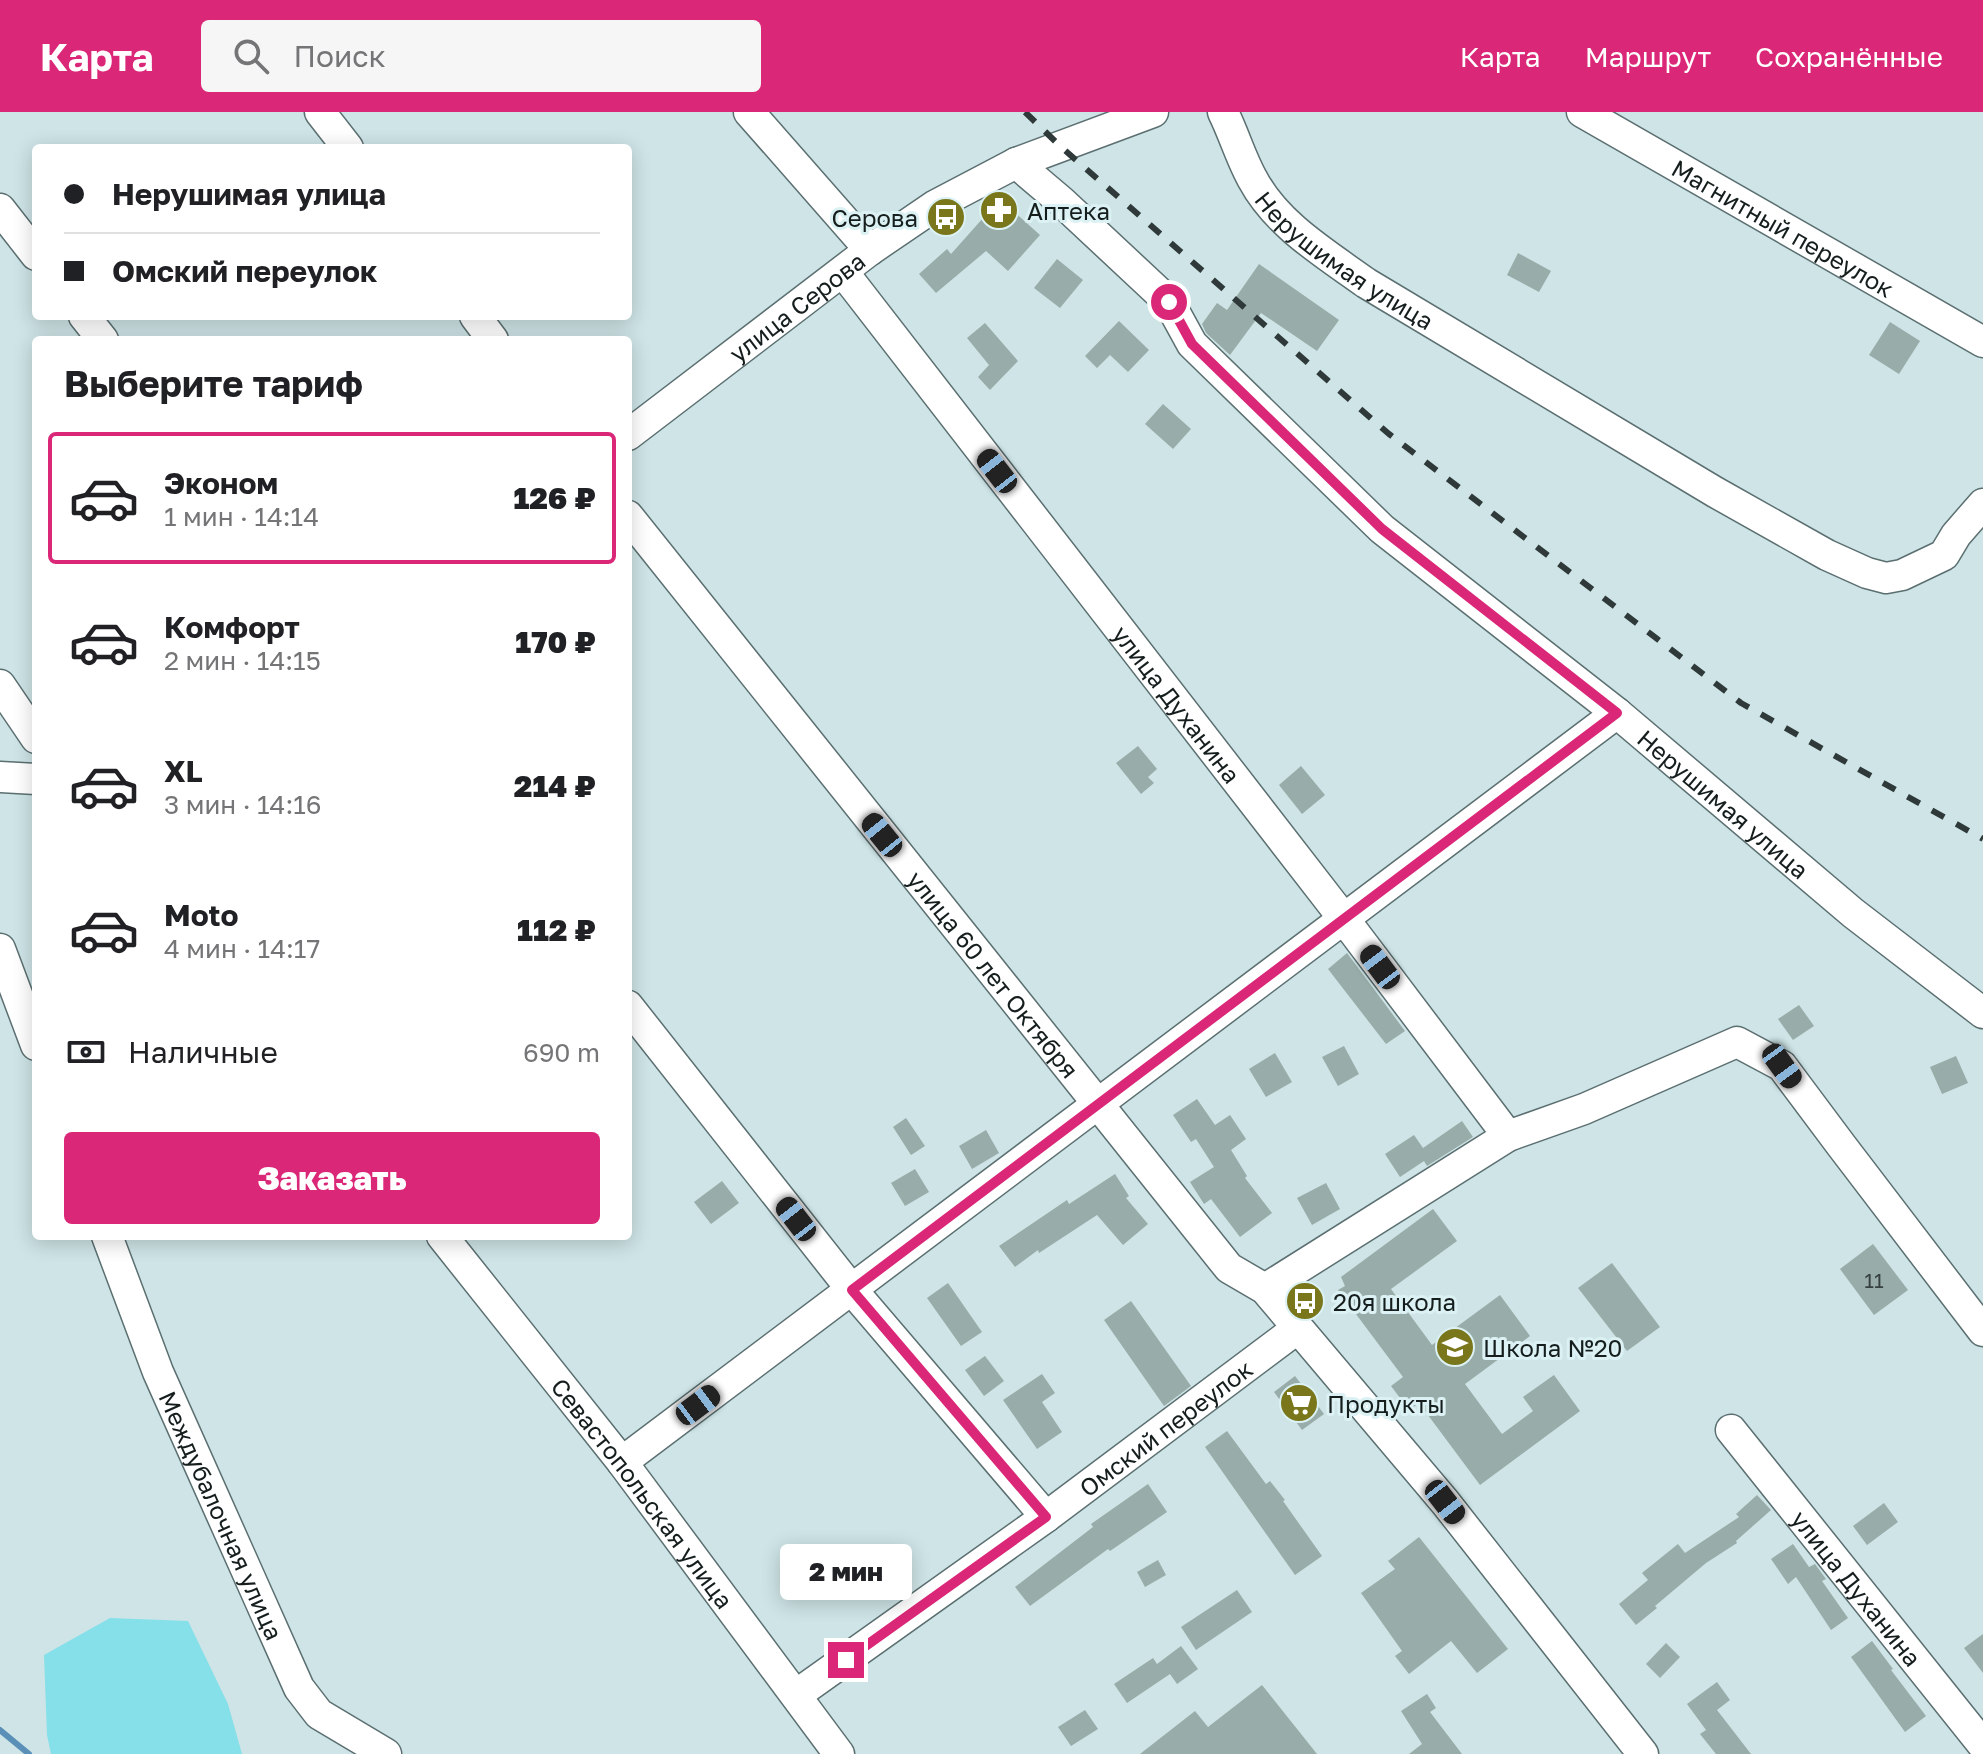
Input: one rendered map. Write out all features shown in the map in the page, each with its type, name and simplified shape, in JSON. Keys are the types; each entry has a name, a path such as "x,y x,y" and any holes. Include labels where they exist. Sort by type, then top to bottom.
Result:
{"street":[{"path":"320,112 345,144"},
{"path":"749,112 870,250"},
{"name":"улица Серова","path":"632,432 870,250 936,205 1016,163 1153,112"},
{"name":"Нерушимая улица","path":"1223,112 1253,180 1266,201 1284,221 1366,283 1827,555 1867,573 1886,578 1902,575 1944,555 1956,535 1983,504"},
{"name":"Магнитный переулок","path":"1582,112 1983,342"},
{"name":"Нерушимая улица","path":"1016,163 1169,302 1192,344 1382,529 1617,713 1853,913 1983,1013"},
{"path":"0,209 32,250"},
{"name":"улица Духанина","path":"843,272 1508,1136"},
{"path":"87,320 100,336"},
{"name":"улица 60 лет Октября","path":"632,521 1229,1268 1265,1289 1445,1502 1643,1754"},
{"path":"0,685 32,732"},
{"path":"622,1462 1617,713"},
{"path":"0,777 32,779"},
{"path":"0,949 32,1034"},
{"path":"632,1011 852,1290 1046,1517"},
{"path":"1265,1289 1508,1136 1584,1109 1737,1042 1782,1066 1983,1331"},
{"name":"Междубалочная улица","path":"108,1240 158,1372 299,1688 319,1714 386,1754"},
{"name":"Севастопольская улица","path":"445,1240 622,1462 839,1754"},
{"name":"Омский переулок","path":"796,1695 1046,1517 1298,1328"},
{"name":"улица Духанина","path":"1731,1430 1983,1745"}],"shaded area":[{"path":"110,1618 188,1621 228,1704 242,1754 51,1754 47,1735 44,1655"}],"building":[{"path":"1000,199 1040,235 1008,271 986,251 936,293 919,274 947,249 951,254"},
{"path":"1518,253 1551,271 1539,292 1507,275"},
{"path":"1057,259 1083,280 1060,308 1034,288"},
{"path":"1259,264 1339,320 1317,351 1261,313 1230,355 1206,333 1202,324 1217,303 1227,310"},
{"path":"1119,321 1149,350 1128,372 1110,355 1097,368 1085,356"},
{"path":"1890,322 1920,341 1899,374 1869,355"},
{"path":"985,323 1018,361 990,390 978,377 989,365 967,338"},
{"path":"1163,404 1191,429 1173,449 1145,424"},
{"path":"1138,746 1157,769 1148,777 1154,783 1141,794 1116,763"},
{"path":"1301,766 1325,795 1302,814 1279,785"},
{"path":"1347,953 1405,1031 1386,1044 1328,969"},
{"path":"1799,1005 1814,1026 1793,1040 1778,1019"},
{"path":"1344,1046 1359,1074 1338,1086 1322,1057"},
{"path":"1275,1053 1292,1082 1266,1097 1249,1069"},
{"path":"1956,1056 1968,1083 1942,1094 1930,1067"},
{"path":"1197,1099 1215,1125 1230,1115 1246,1139 1231,1150 1247,1176 1245,1178 1272,1213 1240,1237 1211,1199 1204,1204 1190,1182 1214,1167 1196,1139 1191,1142 1173,1115"},
{"path":"906,1118 925,1146 911,1155 893,1127"},
{"path":"1462,1121 1473,1137 1427,1166 1424,1161 1400,1177 1385,1154 1414,1135 1423,1148"},
{"path":"986,1130 999,1153 972,1169 959,1146"},
{"path":"915,1169 929,1192 905,1206 891,1183"},
{"path":"1115,1174 1129,1196 1126,1198 1148,1224 1123,1245 1097,1215 1015,1267 999,1246 1067,1200 1069,1204"},
{"path":"722,1181 739,1203 711,1224 694,1202"},
{"path":"1326,1183 1340,1209 1312,1225 1297,1198"},
{"path":"1433,1209 1457,1241 1391,1289 1432,1345 1500,1295 1530,1336 1465,1384 1502,1434 1533,1411 1523,1397 1554,1375 1580,1411 1480,1485 1419,1403 1409,1410 1391,1386 1403,1377 1338,1290 1345,1286 1341,1277"},
{"path":"1873,1244 1908,1290 1874,1315 1840,1269"},
{"path":"1612,1263 1660,1327 1627,1351 1578,1288"},
{"path":"948,1283 982,1332 961,1346 927,1298"},
{"path":"1131,1301 1191,1386 1164,1406 1104,1320"},
{"path":"985,1356 1004,1381 984,1396 965,1370"},
{"path":"1042,1374 1055,1393 1042,1402 1062,1432 1037,1449 1003,1400"},
{"name":"Продукты","path":"1295,1376 1324,1414 1302,1430 1274,1392"},
{"path":"1227,1431 1266,1484 1270,1481 1285,1500 1322,1556 1295,1575 1205,1447"},
{"path":"1148,1484 1167,1512 1110,1551 1108,1549 1030,1606 1015,1587 1093,1527 1091,1524"},
{"path":"1757,1495 1771,1510 1737,1543 1706,1563 1636,1625 1619,1604 1648,1580 1642,1573 1678,1544 1685,1553 1739,1517 1736,1514"},
{"path":"1884,1503 1898,1522 1867,1545 1853,1526"},
{"path":"1419,1537 1508,1649 1477,1673 1451,1641 1409,1674 1395,1656 1402,1651 1361,1593 1395,1569 1388,1561"},
{"path":"1793,1544 1809,1567 1815,1564 1826,1579 1822,1581 1848,1618 1831,1630 1796,1577 1788,1584 1771,1559"},
{"path":"1158,1560 1166,1575 1145,1587 1137,1572"},
{"path":"1237,1590 1252,1612 1196,1650 1181,1627"},
{"path":"1983,1634 1983,1673 1964,1648"},
{"path":"1872,1641 1926,1716 1905,1732 1851,1657"},
{"path":"1666,1643 1680,1657 1660,1678 1646,1664"},
{"path":"1181,1646 1198,1669 1177,1684 1170,1674 1127,1703 1114,1684 1153,1658 1157,1664"},
{"path":"1717,1682 1730,1700 1717,1710 1751,1754 1716,1754 1700,1734 1706,1730 1687,1704"},
{"path":"1262,1685 1317,1754 1140,1754 1195,1711 1208,1727"},
{"path":"1427,1694 1436,1708 1430,1712 1462,1754 1409,1754 1422,1744 1401,1711"},
{"path":"1085,1710 1098,1729 1071,1746 1058,1727"}],"waterway":[{"path":"0,1730 29,1754"}],"railway":[{"path":"1025,112 1389,434 1741,703 1983,839"}],"place":[{"name":"Аптека","path":"999,210"},
{"name":"Серова","path":"946,217"},
{"name":"20я школа","path":"1305,1301"},
{"name":"Школа №20","path":"1455,1347"},
{"name":"Продукты","path":"1299,1403"}],"route":[{"path":"846,1660 1046,1517 852,1290 1617,713 1382,529 1192,344 1169,302"}]}
